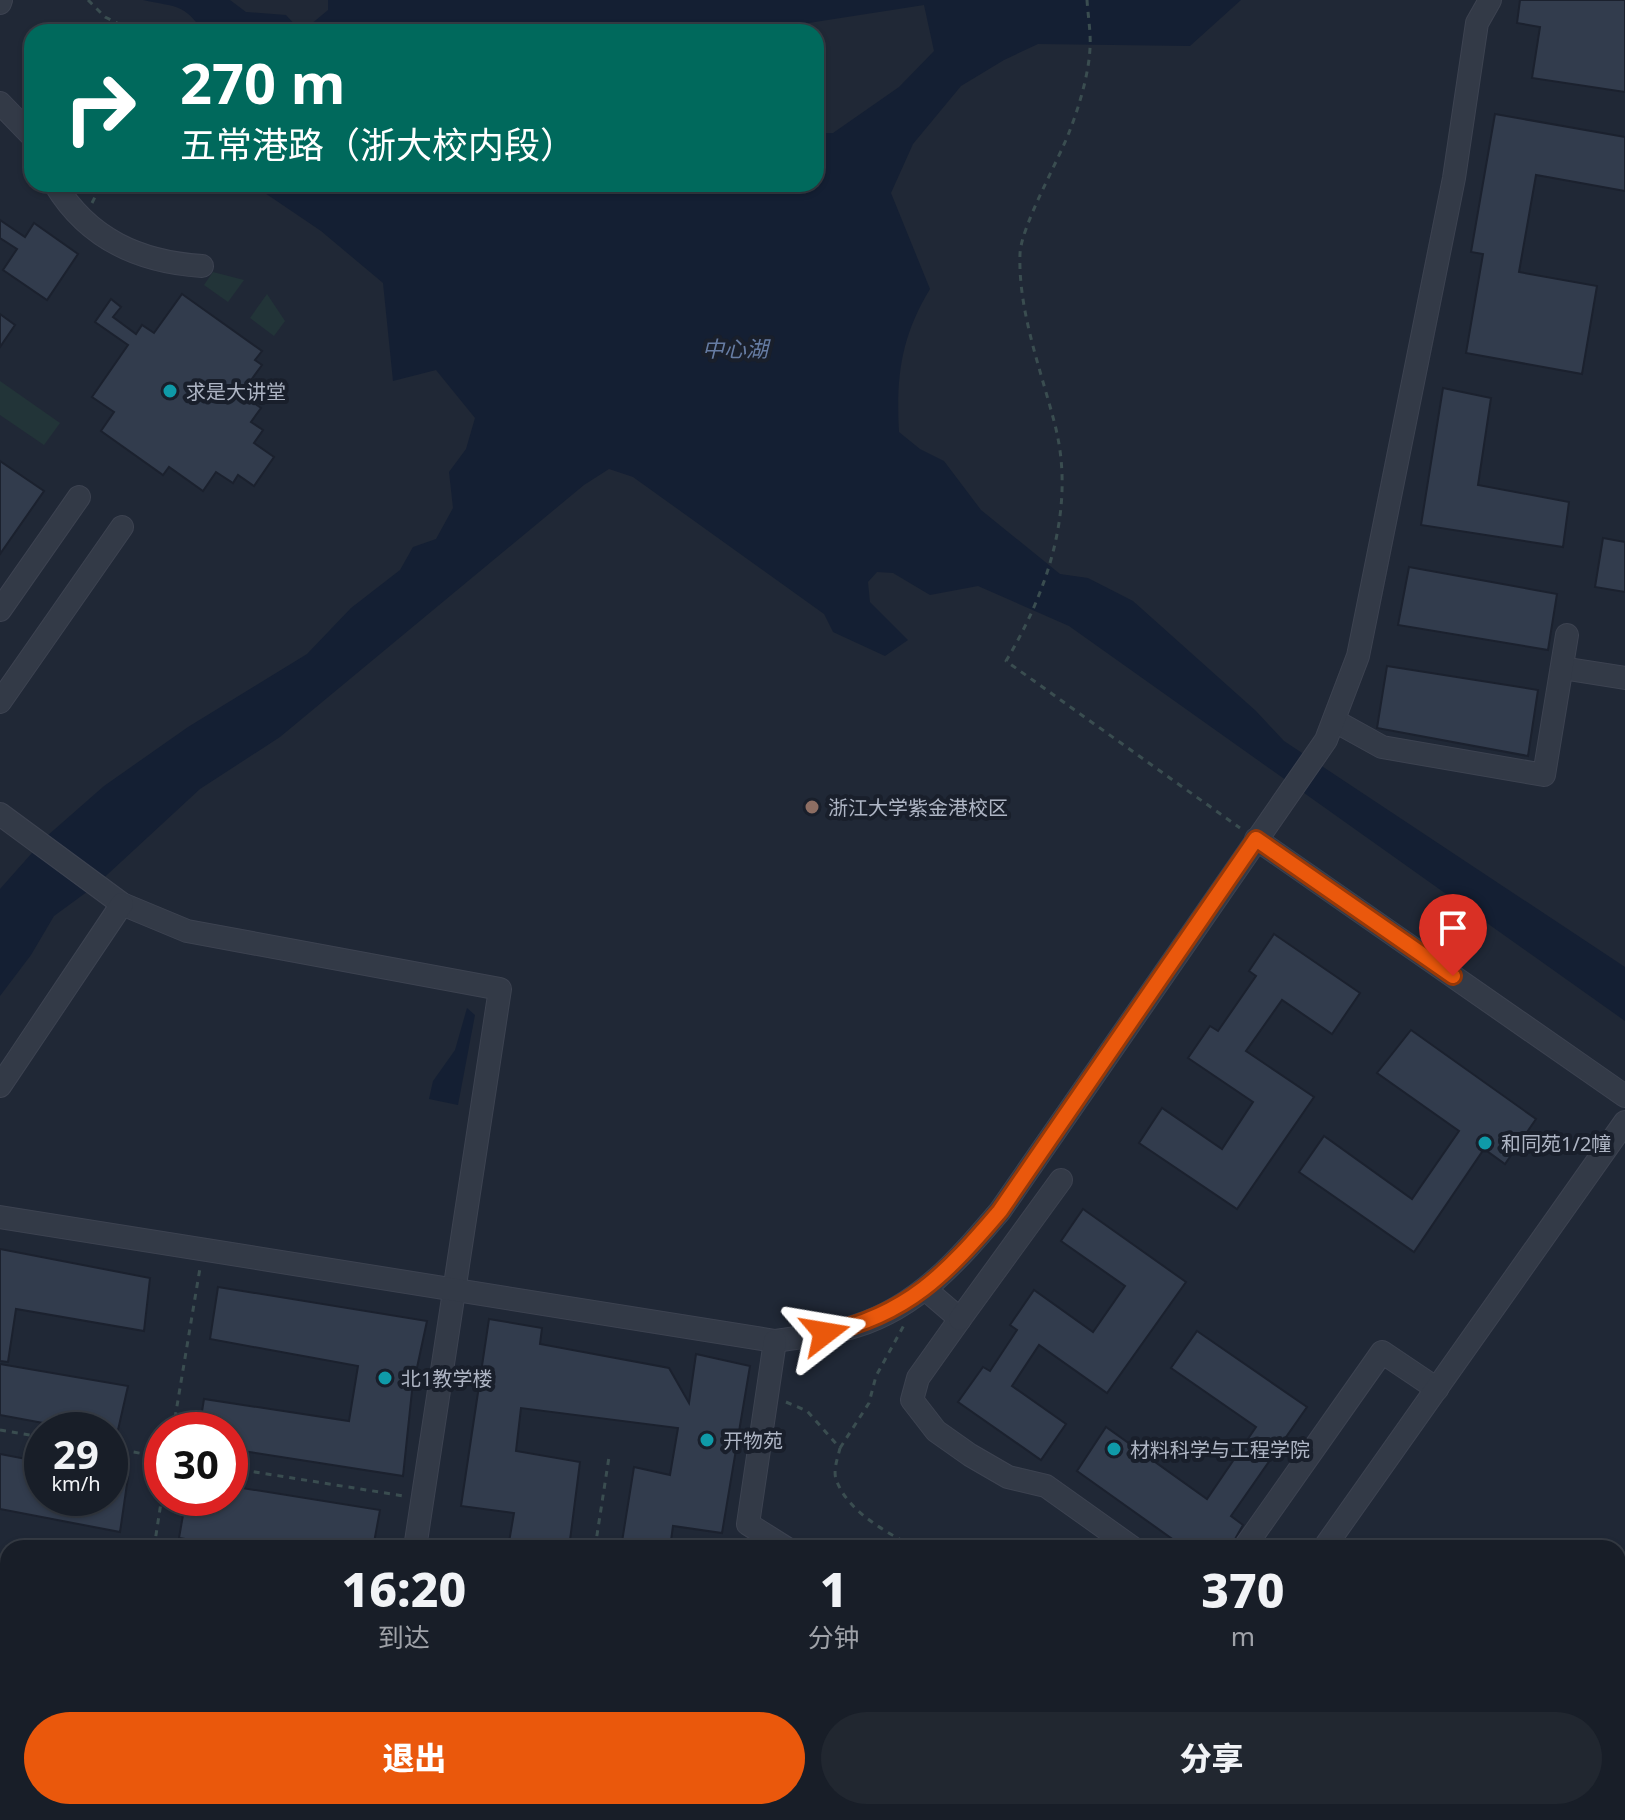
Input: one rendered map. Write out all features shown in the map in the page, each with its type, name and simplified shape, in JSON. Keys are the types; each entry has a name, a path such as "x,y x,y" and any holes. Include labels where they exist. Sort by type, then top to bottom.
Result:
{"street":[{"path":"0,1217 775,1341 857,1326 917,1295 959,1258 1000,1211 1330,731 1358,656 1454,178 1477,23 1490,0"},
{"path":"0,103 24,128"},
{"path":"60,192 69,207 92,230 116,245 170,264 202,266"},
{"path":"0,610 79,497"},
{"path":"0,702 122,527"},
{"path":"1330,731 1382,747 1544,775 1567,635"},
{"path":"1562,668 1625,678"},
{"path":"0,814 118,900 187,931 500,989 416,1540"},
{"path":"1256,839 1625,1096"},
{"path":"0,1086 118,900"},
{"path":"1330,1540 1625,1122"},
{"path":"1061,1180 918,1378 912,1400 936,1431 970,1455 1008,1477 1046,1486 1122,1540"},
{"path":"917,1295 960,1319"},
{"path":"773,1540 748,1524 775,1341"},
{"path":"1250,1540 1382,1352 1437,1389"}],"path":[{"path":"88,0 105,17 119,24"},
{"path":"1087,0 1091,50 1071,129 1020,251 1027,315 1063,459 1063,494 1048,571 1024,630 1006,661 1256,839"},
{"path":"176,1412 202,1251"},
{"path":"901,1540 850,1502 835,1477 840,1448 869,1403 876,1376 904,1326 917,1295"},
{"path":"766,1401 784,1401 807,1411 840,1448"},
{"path":"0,1430 24,1434"},
{"path":"596,1540 609,1457"},
{"path":"248,1471 423,1499"},
{"path":"155,1540 159,1516"}],"shaded area":[{"path":"213,272 244,280 228,302 204,285"},
{"path":"267,294 285,321 274,336 250,318"},
{"path":"0,381 60,423 44,445 0,415"}],"water":[{"name":"中心湖","path":"143,0 230,0 246,12 286,15 294,24 198,24 184,11"},
{"name":"中心湖","path":"328,0 1241,0 1190,46 1038,44 961,86 913,144 891,193 930,289 912,324 902,358 898,393 899,432 920,449 944,461 981,510 1060,574 1088,578 1133,601 1256,711 1284,741 1625,967 1625,1021 1069,626 978,586 930,595 893,573 877,572 868,582 870,602 908,640 885,656 833,632 824,614 633,477 609,469 584,485 280,737 200,789 95,886 54,916 31,955 0,996 0,889 47,836 104,786 188,727 307,654 351,608 400,570 413,547 436,539 453,508 449,472 466,449 475,418 436,370 393,381 383,283 321,231 263,192 824,192 824,133 833,133 899,87 934,51 924,5 802,24 311,24 328,10"},
{"path":"467,1008 475,1015 458,1105 429,1099 433,1081 455,1050"}],"building":[{"path":"1520,0 1625,0 1625,92 1532,78 1540,27 1517,23"},
{"path":"1495,114 1625,137 1625,191 1536,175 1519,272 1597,286 1582,374 1466,353 1483,254 1471,252"},
{"path":"0,220 25,237 34,223 78,254 47,300 3,270 17,249 0,238"},
{"name":"求是大讲堂","path":"182,294 262,351 255,360 262,365 241,394 261,408 251,422 263,430 254,443 274,457 254,486 238,475 233,483 216,472 203,491 169,467 163,475 101,431 114,412 92,397 128,345 95,322 111,299 121,307 113,317 136,334 142,325 154,333"},
{"path":"0,314 15,325 0,347"},
{"path":"1443,388 1491,398 1478,485 1569,502 1563,547 1421,525"},
{"path":"0,461 44,491 0,554"},
{"path":"1603,538 1625,542 1625,592 1595,587"},
{"path":"1409,567 1557,594 1548,650 1398,625"},
{"path":"1387,666 1538,690 1528,756 1377,728"},
{"path":"1274,934 1360,993 1332,1034 1282,1000 1246,1051 1314,1097 1237,1209 1139,1143 1162,1108 1222,1149 1253,1102 1188,1058 1210,1026 1218,1031 1256,976 1249,971"},
{"name":"和同苑1/2幢","path":"1411,1030 1536,1119 1505,1164 1484,1149 1414,1252 1299,1172 1324,1136 1412,1199 1459,1131 1377,1073"},
{"path":"1083,1209 1186,1282 1107,1393 1039,1345 1012,1386 1066,1424 1041,1460 958,1402 983,1367 990,1371 1017,1330 1010,1325 1034,1290 1093,1332 1125,1286 1061,1241"},
{"path":"0,1249 150,1278 144,1331 16,1309 8,1362 0,1361"},
{"name":"北1教学楼","path":"218,1287 427,1321 412,1391 403,1476 248,1452 248,1412 202,1412 204,1399 349,1421 358,1366 210,1339"},
{"name":"开物苑","path":"489,1319 542,1328 540,1344 669,1368 689,1403 696,1354 750,1366 722,1533 673,1526 671,1540 622,1540 634,1467 670,1475 678,1428 521,1408 516,1451 580,1462 570,1540 509,1540 514,1513 461,1506"},
{"name":"材料科学与工程学院","path":"1197,1331 1307,1407 1231,1516 1243,1525 1235,1540 1174,1540 1077,1471 1106,1427 1207,1499 1256,1427 1171,1368"},
{"path":"0,1364 128,1386 122,1412 24,1412 24,1419 0,1415"},
{"path":"0,1454 24,1459 24,1514 0,1509"},
{"path":"248,1489 380,1510 374,1540 179,1538 183,1516 248,1516"},
{"path":"37,1516 122,1516 120,1532"}],"place":[{"name":"求是大讲堂","path":"170,391"},
{"name":"浙江大学紫金港校区","path":"812,807"},
{"name":"和同苑1/2幢","path":"1485,1143"},
{"name":"北1教学楼","path":"385,1378"},
{"name":"开物苑","path":"707,1440"},
{"name":"材料科学与工程学院","path":"1114,1449"}],"route":[{"path":"825,1333 857,1326 917,1296 969,1248 1000,1211 1256,839 1453,976"}]}
